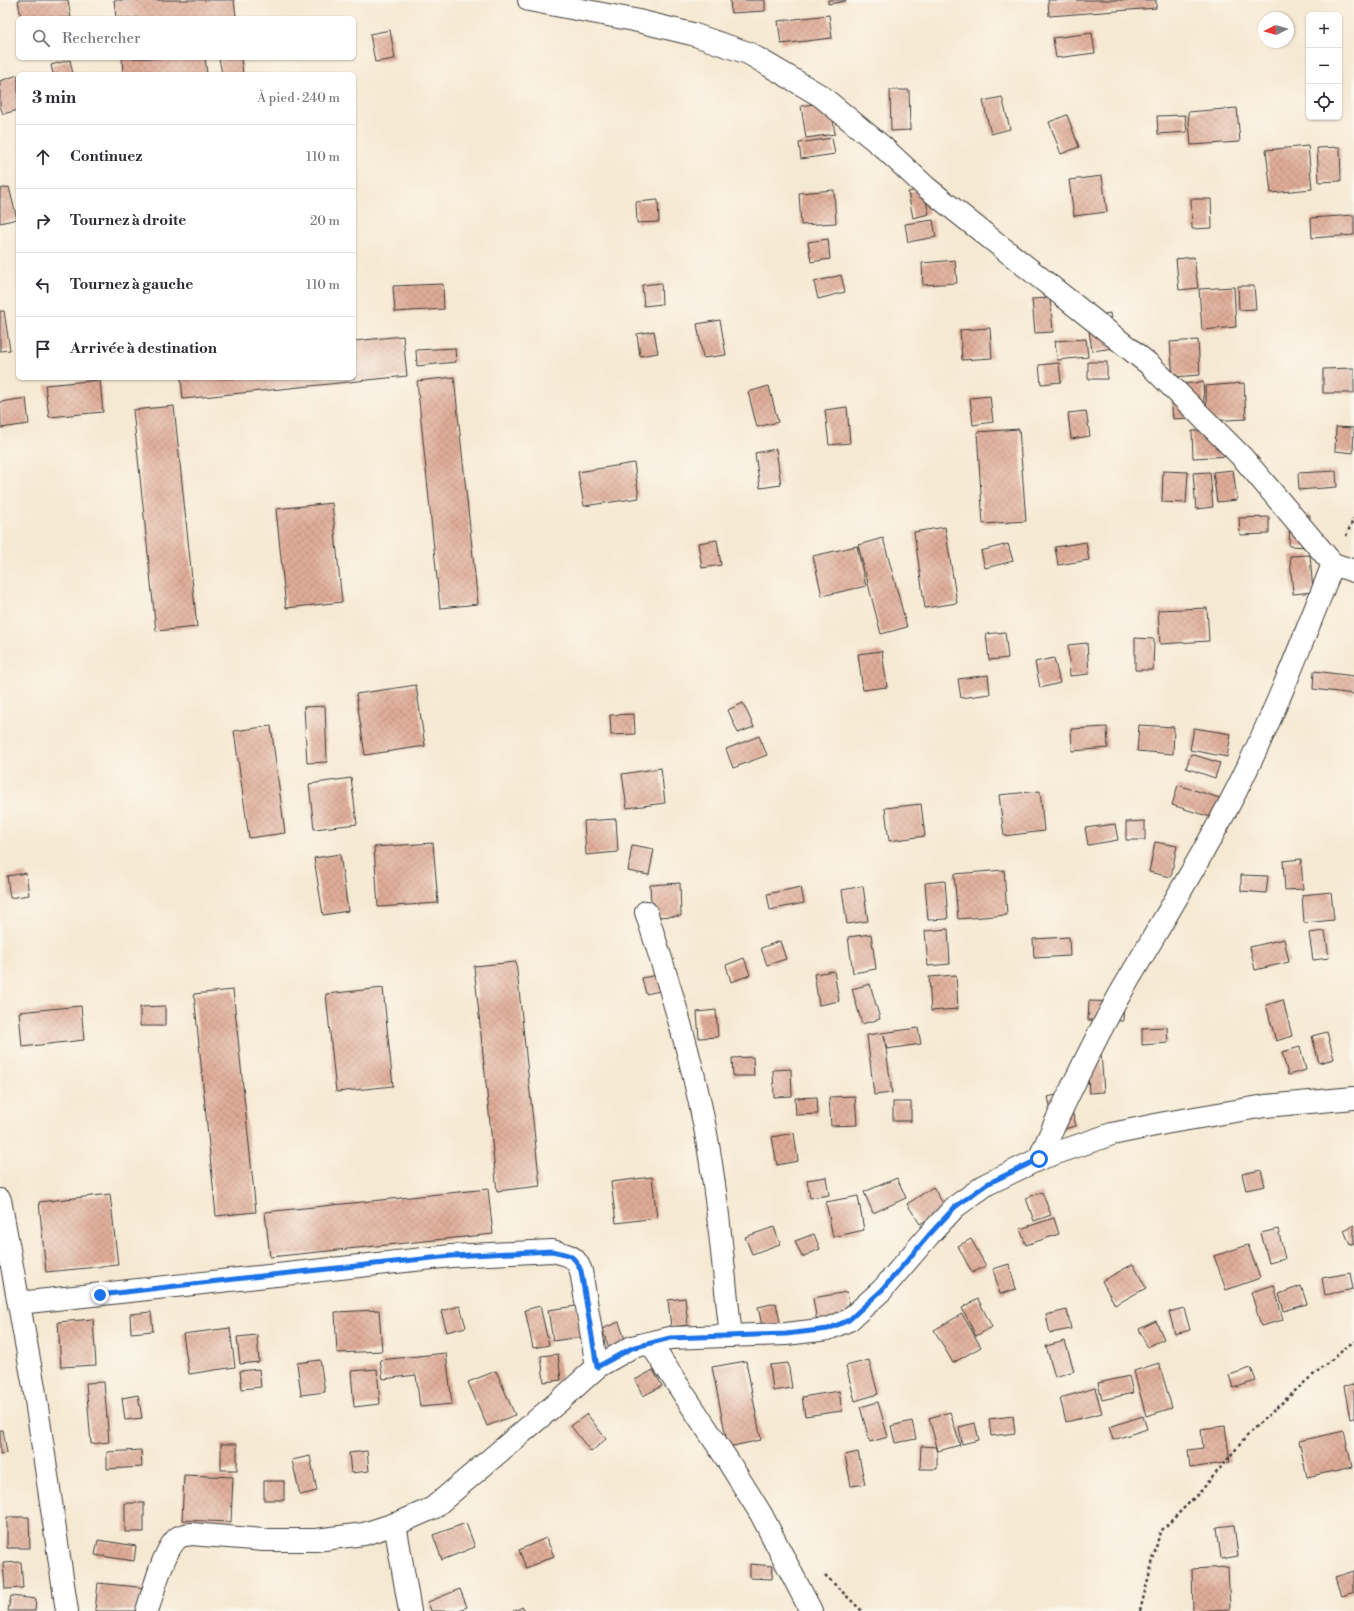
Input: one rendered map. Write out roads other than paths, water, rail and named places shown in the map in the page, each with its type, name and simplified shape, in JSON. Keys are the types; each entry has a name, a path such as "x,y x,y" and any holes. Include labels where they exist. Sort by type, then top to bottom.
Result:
{"street":[{"path":"529,0 692,34 748,53 821,96 884,148 928,188 1150,365 1243,458 1333,564 1354,571"},
{"path":"1039,1159 1077,1075 1116,1002 1200,858 1236,790 1274,709 1333,564"},
{"path":"646,912 677,1011 697,1087 716,1193 731,1336"},
{"path":"147,1611 165,1556 171,1545 179,1537 191,1534 263,1540 316,1540 364,1534 395,1524 433,1508 564,1397 597,1367 632,1348 670,1338 786,1334 828,1329 849,1320 882,1290 955,1207 987,1184 1039,1159 1112,1134 1165,1123 1265,1106 1354,1098"},
{"path":"0,1200 34,1387 67,1611"},
{"path":"19,1303 451,1256 552,1251 567,1254 577,1260 581,1271 597,1367"},
{"path":"650,1343 728,1460 761,1514 812,1611"},
{"path":"395,1524 410,1611"}]}
